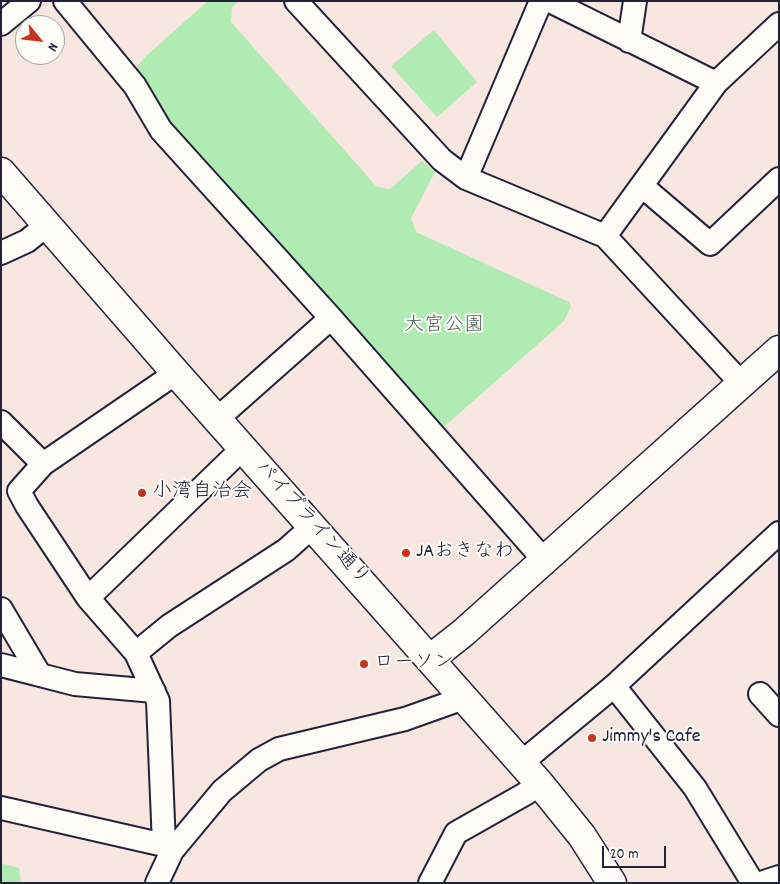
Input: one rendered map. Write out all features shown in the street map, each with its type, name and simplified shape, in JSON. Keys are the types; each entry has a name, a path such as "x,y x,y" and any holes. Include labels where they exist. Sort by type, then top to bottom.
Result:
{"main road":[{"name":"パイプライン通り","path":"1,172 216,419 522,762 582,836 612,883"},
{"path":"430,659 463,633 779,350"}],"street":[{"path":"1,24 29,1"},
{"path":"65,1 135,86 161,130 331,318 544,560"},
{"path":"296,1 440,158 466,178 605,236 742,383"},
{"path":"466,178 541,1"},
{"path":"550,1 716,84"},
{"path":"629,40 635,1"},
{"path":"605,236 716,84 779,24"},
{"path":"642,186 710,244 779,179"},
{"path":"1,253 28,242 47,225"},
{"path":"216,419 331,318"},
{"path":"157,883 168,848 158,701 136,653 88,598 19,491 43,464 176,373"},
{"path":"1,422 43,464"},
{"path":"88,598 243,448"},
{"path":"136,653 169,626 286,550 313,526"},
{"path":"522,762 614,686 779,533"},
{"path":"1,609 40,675"},
{"path":"1,666 76,684 154,691"},
{"path":"614,686 695,788 753,883"},
{"path":"760,694 779,715"},
{"path":"168,848 222,792 259,760 279,749 405,719 464,698"},
{"path":"430,883 456,833 540,784"},
{"path":"1,808 168,848"},
{"path":"761,883 779,877"}],"green space":[{"name":"大宮公園","path":"208,1 239,1 232,7 231,22 377,187 390,189 422,161 435,172 411,218 416,232 569,302 571,306 564,321 437,433 154,109 134,70 146,56"},
{"path":"434,30 477,82 437,117 391,66"},
{"path":"1,863 19,868 21,883 1,883"}],"place":[{"name":"小湾自治会","path":"142,493"},
{"name":"JAおきなわ","path":"406,553"},
{"name":"ローソン","path":"364,664"},
{"name":"Jimmy's Cafe","path":"592,738"}]}
